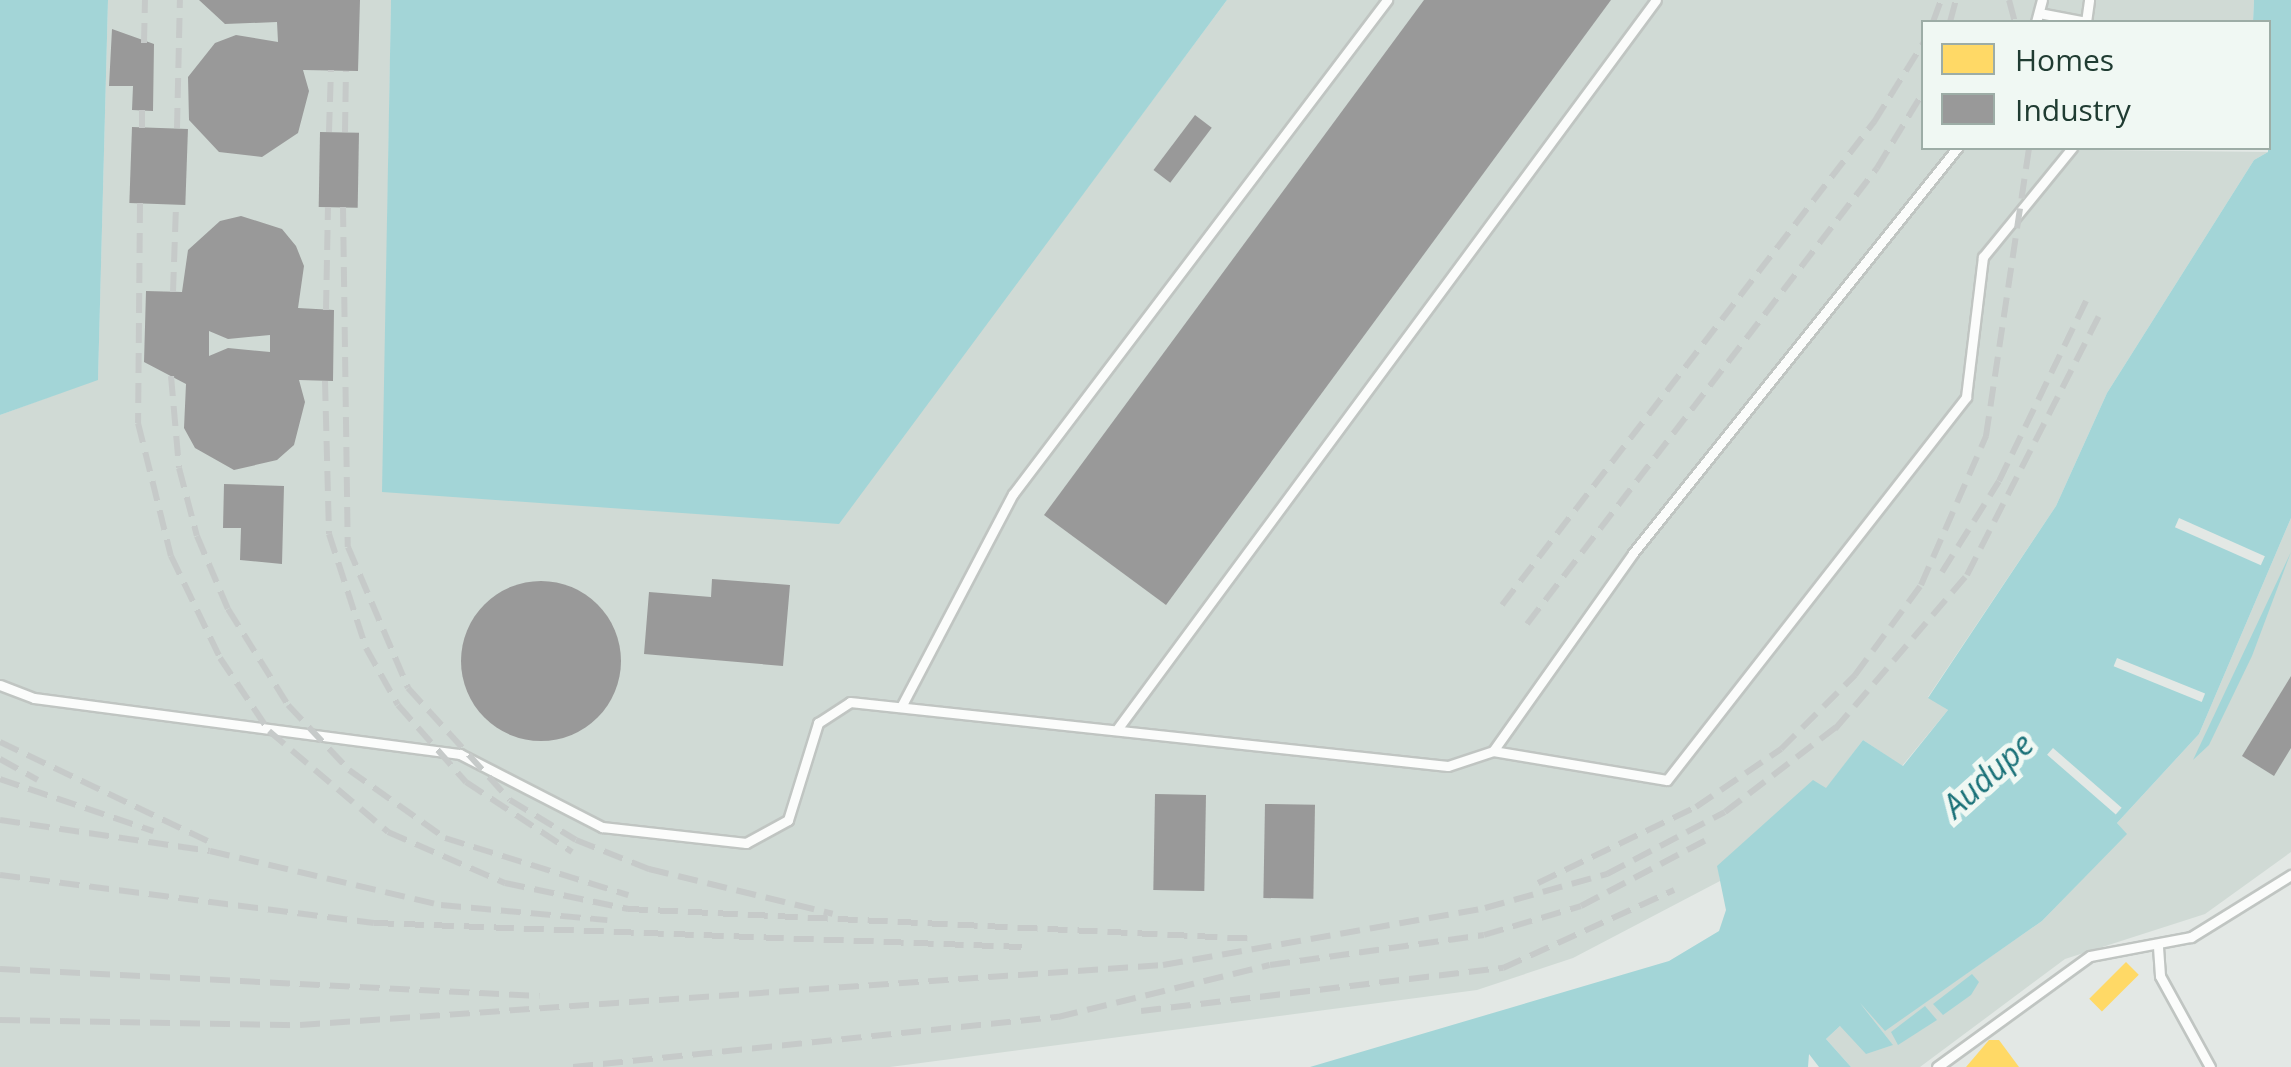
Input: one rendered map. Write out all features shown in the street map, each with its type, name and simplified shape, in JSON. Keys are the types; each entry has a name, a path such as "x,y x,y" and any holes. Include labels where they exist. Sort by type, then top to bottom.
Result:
{"lane":[{"path":"902,705 1014,494 1387,0"},
{"path":"1118,728 1656,0"},
{"path":"2038,18 2042,0"},
{"path":"1493,751 1632,553 1955,150"},
{"path":"0,685 34,698 460,754 602,828 746,843 788,820 818,723 850,702 1448,766 1493,751 1666,780 1966,397 1983,257 2070,150"},
{"path":"1937,1067 2090,956 2158,947 2228,918 2291,874"},
{"path":"2158,947 2160,976 2210,1067"}],"shaded area":[{"path":"108,0 391,0 383,492 1050,238 1227,0 2254,0 2253,20 1921,20 1921,150 2268,152 2254,160 2107,393 2056,506 1928,697 1948,710 1902,766 1863,740 1826,789 1718,866 1720,881 1573,958 1477,990 890,1067 0,1067 0,415 98,379"},
{"path":"2291,518 2291,852 2205,914 2065,959 1920,1067 1851,1067 1826,1039 1840,1026 1892,1044 1860,1003 1885,1030 2042,921 2126,834 2117,823 2199,734"}],"water":[{"path":"0,0 108,0 98,380 0,415"},
{"path":"391,0 1227,0 839,524 382,492"},
{"name":"Audupe","path":"2254,0 2291,0 2291,518 2199,734 2117,823 2127,834 2042,921 1885,1031 1860,1003 1893,1045 1866,1054 1840,1026 1826,1039 1851,1067 1819,1067 1809,1054 1808,1067 1310,1067 1669,961 1719,931 1726,910 1717,866 1813,780 1826,788 1863,740 1903,766 1948,710 1928,698 2056,506 2107,393 2254,160 2271,150 2271,20 2253,20"},
{"path":"2291,552 2252,656 2209,745 2193,760"},
{"path":"1972,974 1979,982 1971,995 1943,1015 1933,1004"},
{"path":"1925,1006 1937,1020 1898,1045 1891,1032"}],"pier":[{"path":"2179,518 2265,556 2261,565 2175,527"},
{"path":"2117,658 2205,694 2202,702 2114,666"},
{"path":"2053,748 2122,808 2116,814 2047,755"}],"building: Homes":[{"path":"2126,962 2139,975 2102,1011 2089,999"},
{"path":"1989,1040 1999,1040 2019,1067 1966,1067"}],"building: Industry":[{"path":"199,0 360,0 358,71 303,70 309,91 298,133 262,157 219,152 189,120 188,77 215,43 236,35 278,42 277,22 225,24"},
{"path":"1424,0 1611,0 1166,605 1044,515"},
{"path":"112,29 154,44 153,111 132,110 133,86 109,86"},
{"path":"1195,115 1212,128 1170,183 1153,170"},
{"path":"132,127 188,129 185,205 129,203"},
{"path":"320,132 359,133 358,208 319,207"},
{"path":"241,216 282,229 296,246 304,266 298,308 334,310 333,381 299,380 305,402 294,445 277,460 234,470 195,448 184,428 186,384 144,362 146,291 182,292 188,250 220,221","holes":["209,331 228,339 270,335 270,352 228,348 209,356"]},
{"path":"224,484 284,486 282,564 240,560 241,528 223,528"},
{"path":"712,579 790,585 783,666 644,654 649,592 711,597"},
{"path":"541,581 571,587 597,605 615,631 621,661 615,691 597,717 571,735 541,741 511,735 485,717 467,691 461,661 467,631 485,605 511,587"},
{"path":"2291,676 2291,748 2274,776 2242,756"},
{"path":"1155,794 1206,795 1204,891 1153,890"},
{"path":"1265,804 1315,805 1313,899 1263,898"}],"railway":[{"path":"144,43 145,0"},
{"path":"177,128 180,0"},
{"path":"1934,20 1941,0"},
{"path":"1951,20 1956,0"},
{"path":"2009,0 2014,20"},
{"path":"1502,605 1874,122 1921,47"},
{"path":"329,132 331,70"},
{"path":"345,132 346,71"},
{"path":"1527,624 1877,168 1921,96"},
{"path":"142,110 142,128"},
{"path":"1538,883 1696,807 1781,749 1855,675 1921,585 1986,436 2029,150"},
{"path":"140,203 138,423 171,556 220,658 269,731 388,832 505,883 628,909 1256,939"},
{"path":"173,292 176,204"},
{"path":"326,310 328,207"},
{"path":"343,207 348,547 408,688 510,800 576,840 649,869 833,914"},
{"path":"1942,572 1999,481 2086,301"},
{"path":"1835,729 1967,575 2103,308"},
{"path":"171,376 179,468 197,536 228,609 288,705 349,770 445,838 628,895"},
{"path":"325,381 329,534 366,648 398,705 466,782 572,852"},
{"path":"0,1020 300,1025 1163,965 1485,908 1607,874 1725,812 1844,721"},
{"path":"0,742 208,841"},
{"path":"0,759 38,780"},
{"path":"0,779 153,831"},
{"path":"0,820 210,851 441,905 607,920"},
{"path":"573,1067 1058,1017 1270,965 1484,935 1581,906 1706,840"},
{"path":"0,875 374,923 1022,947"},
{"path":"1141,1011 1503,968 1674,890"},
{"path":"0,969 539,996"}]}
